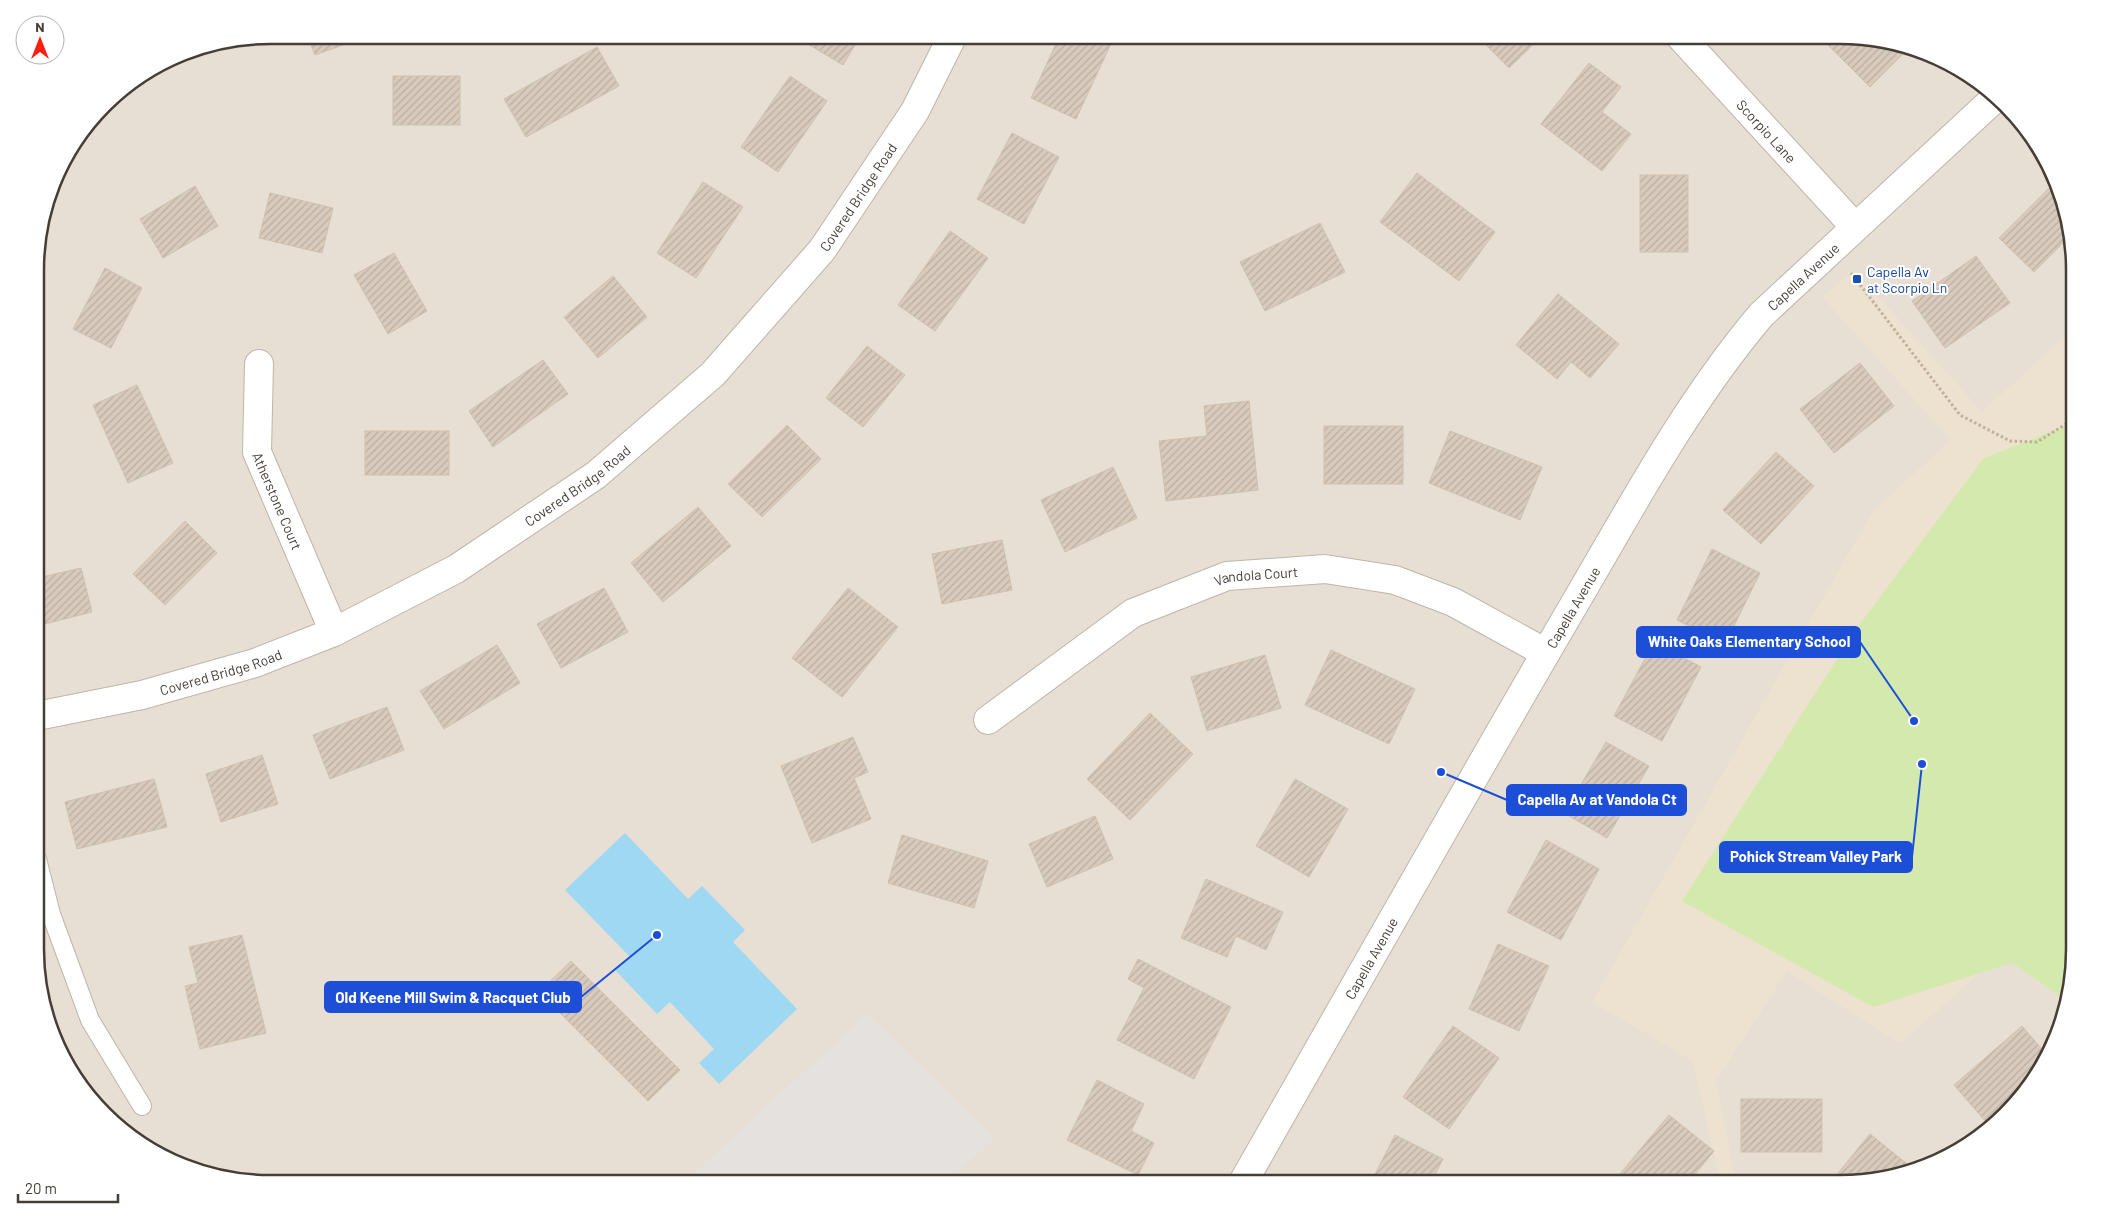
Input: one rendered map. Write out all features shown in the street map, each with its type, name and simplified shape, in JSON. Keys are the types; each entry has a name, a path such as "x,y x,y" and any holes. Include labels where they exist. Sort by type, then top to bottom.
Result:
{"street":[{"name":"Covered Bridge Road","path":"44,715 161,690 255,663 334,632 456,569 588,480 713,374 822,250 915,111 948,44"},
{"name":"Scorpio Lane","path":"1687,44 1855,227"},
{"name":"Capella Avenue","path":"1247,1175 1546,653 1691,408 1734,348 1762,315 1992,102"},
{"name":"Atherstone Court","path":"259,364 257,452 334,632"},
{"name":"Vandola Court","path":"988,720 1133,613 1227,576 1325,569 1396,580 1453,602 1546,653"}],"lane":[{"path":"44,886 51,914 90,1020 142,1106"}],"path":[{"path":"1831,250 1856,278 1960,415 2010,441 2037,442 2066,424"}],"shaded area":[{"path":"255,44 1855,44 1899,51 1927,61 1966,82 2000,110 2028,144 2049,183 2059,211 2066,255 2066,446 1872,1007 2012,963 2061,997 2049,1036 2028,1075 2000,1109 1978,1128 1953,1145 1927,1158 1899,1168 1855,1175 255,1175 211,1168 183,1158 144,1137 121,1119 100,1098 82,1075 67,1049 51,1008 44,964 44,255 51,211 61,183 82,144 100,121 121,100 144,82 170,67 211,51"},
{"path":"1855,271 1982,412 2066,335 2066,964 2065,974 2025,932 1900,1044 1787,971 1716,1081 1734,1175 1718,1175 1693,1061 1592,1002 1873,511 1951,440 1822,297"},
{"path":"867,1014 994,1139 954,1175 692,1175"}],"green space":[{"path":"2066,426 2066,964 2061,997 2012,963 1873,1007 1682,901 1857,628 1984,458"}],"water":[{"path":"625,833 688,899 702,886 745,930 733,942 797,1009 719,1084 699,1063 714,1049 670,1002 657,1014 615,970 630,957 565,890"}],"building":[{"path":"311,44 346,44 315,55"},
{"path":"808,44 856,44 843,65"},
{"path":"1056,44 1111,44 1076,119 1031,98"},
{"path":"1485,44 1534,44 1509,68"},
{"path":"1827,44 1855,44 1904,53 1870,87"},
{"path":"597,47 619,86 526,137 504,99"},
{"path":"1589,63 1621,87 1602,112 1631,134 1602,171 1541,124"},
{"path":"393,76 460,76 460,125 393,125"},
{"path":"790,76 827,101 778,172 741,147"},
{"path":"1012,133 1059,157 1024,224 977,199"},
{"path":"1417,173 1495,232 1459,281 1380,222"},
{"path":"1640,175 1688,175 1688,252 1640,252"},
{"path":"703,182 743,207 696,278 657,253"},
{"path":"195,186 218,226 163,258 140,219"},
{"path":"2050,187 2059,211 2064,242 2034,272 1999,238"},
{"path":"270,193 333,208 322,253 259,238"},
{"path":"1320,223 1345,272 1265,311 1240,262"},
{"path":"950,231 988,258 935,331 898,305"},
{"path":"394,253 427,311 388,334 354,275"},
{"path":"1976,256 2010,303 1945,348 1912,301"},
{"path":"105,268 142,288 111,348 73,329"},
{"path":"613,276 647,317 598,358 564,317"},
{"path":"1558,294 1619,344 1590,378 1571,362 1557,379 1516,345"},
{"path":"867,346 905,375 863,427 826,398"},
{"path":"543,360 568,394 493,447 469,411"},
{"path":"1860,363 1894,406 1834,453 1800,409"},
{"path":"137,385 173,463 128,483 93,405"},
{"path":"1249,401 1258,490 1166,501 1159,441 1207,436 1204,406"},
{"path":"787,425 821,459 762,517 728,484"},
{"path":"1324,426 1403,426 1403,484 1324,484"},
{"path":"365,431 449,431 449,475 365,475"},
{"path":"1450,431 1542,467 1520,520 1429,483"},
{"path":"1776,452 1814,486 1761,544 1723,510"},
{"path":"1113,467 1137,518 1065,552 1041,500"},
{"path":"698,507 731,546 663,602 631,563"},
{"path":"185,521 217,553 165,605 133,574"},
{"path":"1002,540 1012,590 942,604 932,554"},
{"path":"1712,549 1760,573 1725,644 1677,620"},
{"path":"81,568 92,612 44,624 44,577"},
{"path":"604,588 628,632 561,668 537,624"},
{"path":"848,588 898,627 842,697 792,658"},
{"path":"1654,642 1701,667 1662,741 1614,716"},
{"path":"497,645 520,683 444,729 420,691"},
{"path":"1331,650 1415,689 1389,744 1305,705"},
{"path":"1265,655 1281,708 1207,731 1191,677"},
{"path":"387,707 404,750 330,779 313,735"},
{"path":"1150,713 1193,754 1130,820 1087,779"},
{"path":"853,737 868,772 854,778 871,819 812,843 781,766"},
{"path":"1606,742 1649,766 1607,838 1564,813"},
{"path":"262,755 278,804 221,822 206,774"},
{"path":"154,779 167,827 77,849 65,802"},
{"path":"1295,779 1348,809 1309,877 1256,846"},
{"path":"1095,816 1113,859 1047,887 1029,844"},
{"path":"902,835 988,861 974,908 888,883"},
{"path":"1546,840 1599,869 1561,940 1507,912"},
{"path":"1206,879 1283,912 1266,950 1236,936 1227,957 1181,938"},
{"path":"242,935 266,1033 200,1049 185,986 198,983 189,947"},
{"path":"1498,944 1549,966 1519,1031 1469,1009"},
{"path":"1138,959 1231,1007 1194,1079 1117,1040 1144,988 1128,979"},
{"path":"571,961 680,1070 648,1101 539,992"},
{"path":"1453,1026 1499,1058 1449,1129 1403,1097"},
{"path":"2022,1026 2043,1050 2019,1087 2000,1109 1986,1122 1954,1085"},
{"path":"1097,1080 1144,1104 1131,1131 1154,1143 1138,1175 1067,1140"},
{"path":"1741,1099 1822,1099 1822,1152 1741,1152"},
{"path":"1669,1115 1714,1151 1694,1175 1619,1175"},
{"path":"1870,1134 1908,1165 1884,1171 1855,1175 1836,1175"},
{"path":"1395,1135 1443,1159 1435,1175 1375,1175"}],"place":[{"name":"Capella Av at Scorpio Ln","path":"1857,279"},
{"name":"White Oaks Elementary School","path":"1914,721"},
{"name":"Pohick Stream Valley Park","path":"1922,764"},
{"name":"Capella Av at Vandola Ct","path":"1441,772"},
{"name":"Old Keene Mill Swim & Racquet Club","path":"657,935"}]}
